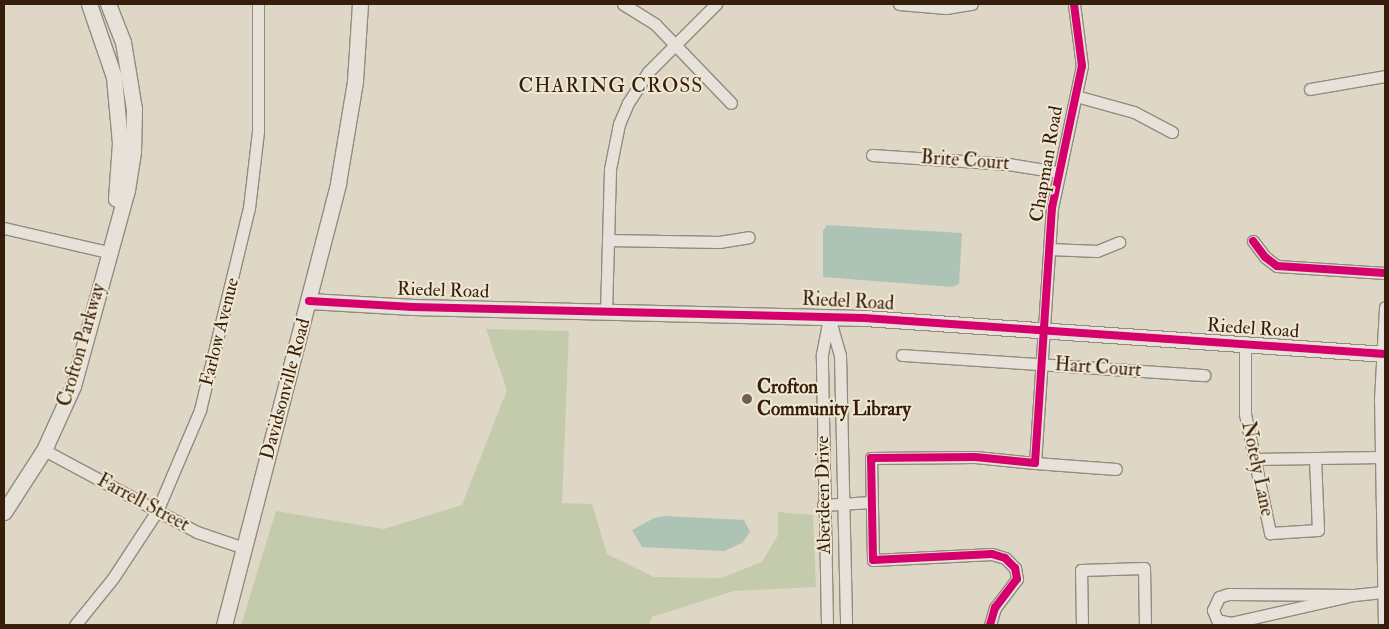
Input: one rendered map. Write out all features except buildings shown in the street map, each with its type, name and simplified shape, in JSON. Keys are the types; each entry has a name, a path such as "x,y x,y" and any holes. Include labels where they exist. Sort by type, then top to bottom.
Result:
{"street":[{"name":"Crofton Parkway","path":"89,4 106,47 118,109 118,188 108,252"},
{"name":"Crofton Parkway","path":"4,512 44,450 73,386 108,252 127,190 133,151 134,109 123,42 108,4"},
{"name":"Farlow Avenue","path":"75,625 114,578 157,510 200,410 242,245 258,131 258,4"},
{"name":"Davidsonville Road","path":"224,625 309,301 348,131 360,4"},
{"path":"623,4 650,20 731,103"},
{"path":"606,313 610,169 619,124 636,88 716,4"},
{"path":"899,4 946,8 972,4"},
{"name":"Chapman Road","path":"1035,463 1049,249 1058,172 1082,66 1074,4"},
{"path":"1310,89 1385,76"},
{"path":"1076,96 1134,112 1172,132"},
{"name":"Brite Court","path":"872,155 1024,165 1058,172"},
{"path":"4,228 108,252"},
{"path":"608,240 718,242 749,237"},
{"path":"1253,241 1265,257 1278,266 1385,273"},
{"path":"1049,249 1092,252 1120,242"},
{"name":"Riedel Road","path":"309,301 606,313 829,316 1384,354"},
{"path":"1384,625 1380,456 1385,307"},
{"name":"Aberdeen Drive","path":"829,316 840,354 846,625"},
{"name":"Aberdeen Drive","path":"827,625 823,504 822,354 829,316"},
{"name":"Notely Lane","path":"1245,344 1244,398 1254,458 1270,533 1318,530 1315,458"},
{"name":"Hart Court","path":"902,355 1204,375"},
{"name":"Farrell Street","path":"44,450 209,538 244,548"},
{"path":"1254,458 1380,456"},
{"path":"990,625 995,608 1017,579 1011,563 992,554 873,560 871,458 975,457 1116,469"},
{"path":"823,504 871,502"},
{"path":"1082,625 1080,570 1144,568 1145,625"},
{"path":"1354,595 1231,623 1217,620 1213,610 1219,597 1229,594 1354,595 1384,592"}],"shaded area":[{"path":"827,225 962,233 959,284 952,287 823,277 823,231"},
{"path":"486,329 569,331 562,503 592,504 607,554 654,577 721,578 762,562 778,535 778,512 813,515 816,587 734,591 652,617 649,625 241,625 276,511 384,529 462,505 507,390"},
{"path":"665,516 744,520 750,532 742,543 724,551 642,547 632,530 654,518"}],"cycle path":[{"path":"990,625 995,608 1017,579 1015,568 1005,558 992,554 873,560 871,458 975,457 1035,463 1052,208 1082,66 1074,4"},
{"path":"1253,241 1265,257 1277,266 1385,273"},
{"path":"309,301 413,307 864,318 1385,354"}],"place":[{"name":"Crofton Community Library","path":"747,399"}],"district":[{"name":"CHARING CROSS","path":"611,85"}]}
